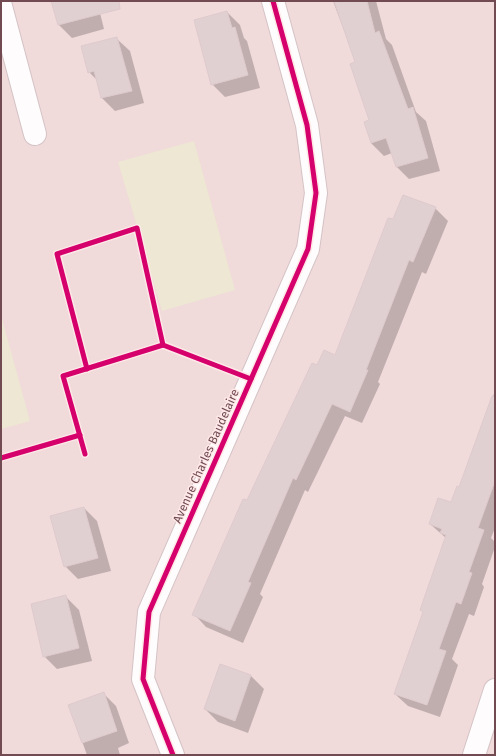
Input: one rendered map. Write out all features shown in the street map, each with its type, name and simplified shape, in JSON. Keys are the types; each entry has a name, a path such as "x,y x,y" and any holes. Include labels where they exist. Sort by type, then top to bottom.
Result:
{"street":[{"name":"Avenue Charles Baudelaire","path":"174,755 143,679 149,612 308,249 316,192 307,125 272,1"},
{"path":"1,6 35,134"},
{"path":"474,755 495,690"}],"shaded area":[{"path":"1,1 495,1 495,755 1,755"},
{"path":"194,141 235,290 162,311 118,162"},
{"path":"1,315 30,421 1,429"}],"building":[{"path":"51,1 119,1 120,9 58,25"},
{"path":"334,1 367,1 375,33 379,31 408,109 413,107 428,158 396,167 386,138 371,143 364,122 369,120 350,64 355,62"},
{"path":"227,11 232,28 235,27 248,75 211,85 194,20"},
{"path":"117,37 132,91 101,98 94,71 88,73 81,46"},
{"path":"403,195 436,207 413,262 409,260 366,370 368,370 350,412 332,404 296,480 293,478 248,582 251,583 230,631 192,615 243,499 247,500 312,363 317,365 324,350 335,355 388,218 393,219"},
{"path":"492,396 495,397 495,481 478,528 484,530 469,572 472,573 461,604 456,602 439,649 446,651 427,705 394,694 423,612 420,610 446,535 440,533 442,529 429,524 438,498 451,502 457,486 459,487"},
{"path":"84,507 98,558 64,567 50,516"},
{"path":"66,595 79,648 43,657 31,604"},
{"path":"220,664 251,675 235,721 204,709"},
{"path":"104,692 117,731 82,743 68,705"}],"cycle path":[{"path":"173,755 143,679 149,612 308,249 316,193 307,125 273,1"},
{"path":"87,369 57,254 137,228 163,345"},
{"path":"85,454 63,376 163,345 251,379"},
{"path":"1,458 80,435"}]}
